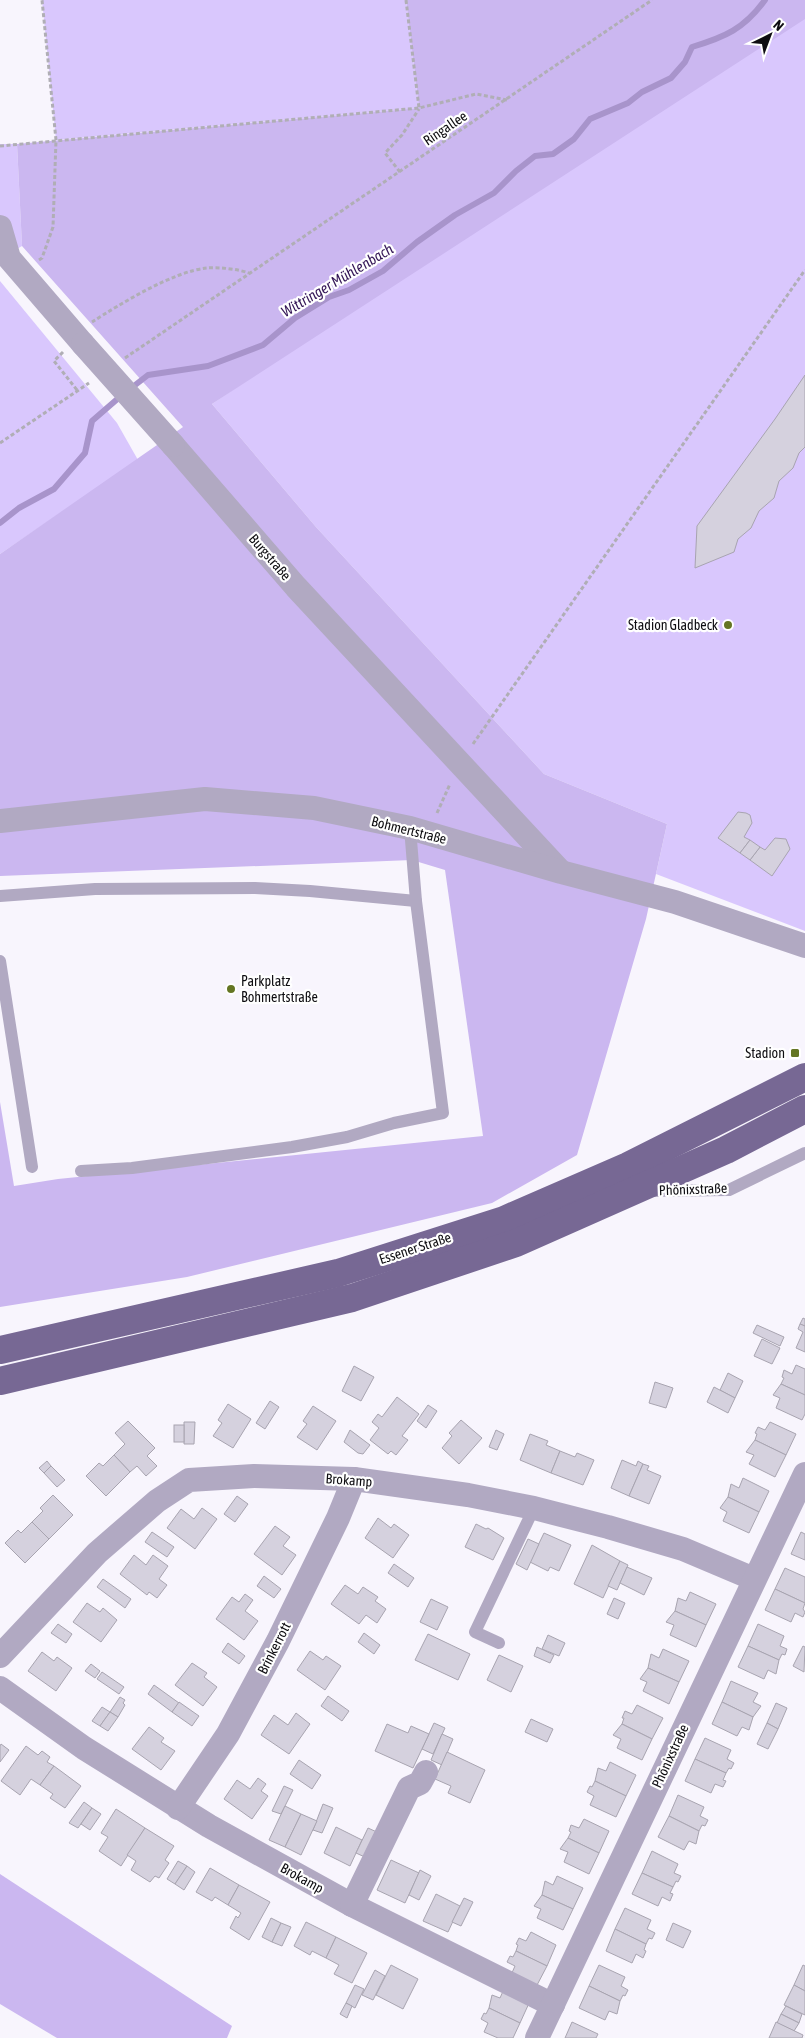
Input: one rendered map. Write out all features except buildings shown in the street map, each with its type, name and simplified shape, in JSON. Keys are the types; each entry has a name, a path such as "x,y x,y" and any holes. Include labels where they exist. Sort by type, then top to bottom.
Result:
{"main road":[{"name":"Essener Straße","path":"0,1350 338,1273 504,1220 628,1166 805,1077"},
{"name":"Essener Straße","path":"0,1381 352,1298 516,1243 726,1150 805,1109"}],"street":[{"name":"Burgstraße","path":"0,227 9,258 296,587 561,872"},
{"name":"Bohmertstraße","path":"0,821 205,799 314,808 418,830 561,872 675,902 805,946"},
{"name":"Phönixstraße","path":"537,2038 805,1474"},
{"name":"Brokamp","path":"0,1656 97,1553 157,1501 189,1480 254,1476 354,1479 468,1495 534,1508 683,1549 754,1579"},
{"name":"Brinkerrott","path":"178,1808 228,1734 273,1650 338,1518 354,1479"},
{"name":"Brokamp","path":"0,1688 84,1748 178,1808 352,1905 552,2004"},
{"path":"352,1905 409,1788 420,1783 426,1772"}],"lane":[{"path":"81,1171 132,1168 292,1147 347,1138 394,1123 443,1113 416,901 418,830"},
{"path":"0,896 96,889 255,888 416,901"},
{"path":"0,961 32,1166"},
{"name":"Phönixstraße","path":"632,1190 729,1190 805,1153"},
{"path":"499,1644 475,1632 534,1508"}],"path":[{"path":"24,275 42,258 53,227 56,140 42,0"},
{"path":"400,172 385,153 402,135 419,108 406,0"},
{"name":"Ringallee","path":"79,338 137,296 192,271 208,268 241,270 249,273 652,0"},
{"path":"0,146 419,108 476,94 507,100"},
{"path":"418,830 460,763 805,270"},
{"path":"60,355 54,361 77,390"}],"shaded area":[{"path":"42,0 406,0 419,108 56,140"},
{"path":"406,0 805,0 805,19 212,404 316,527 544,774 667,824 646,919 577,1155 492,1203 187,1277 0,1307 0,1102 14,1186 58,1179 483,1136 445,870 412,860 0,876 0,554 183,427 22,246 17,144 419,108"},
{"path":"805,12 805,931 656,874 667,824 544,774 316,527 212,404 708,69"},
{"path":"0,144 17,144 22,246 0,259"},
{"path":"0,281 117,423 138,460 0,554"},
{"path":"0,1874 232,2026 227,2038 57,2038 0,2004"}],"waterway":[{"name":"Wittringer Mühlenbach","path":"130,389 148,375 208,366 263,345 295,318 329,297 349,290 383,271 417,242 455,215 494,193 516,171 535,156 553,154 574,139 590,119 628,103 642,92 671,78 685,62 692,47 733,31 749,18 765,0"},
{"name":"Wittringer Mühlenbach","path":"0,523 19,508 54,489 85,453 92,421 122,395"}],"place":[{"name":"Stadion Gladbeck","path":"728,625"},
{"name":"Parkplatz Bohmertstraße","path":"231,989"},
{"name":"Stadion","path":"795,1053"}]}
